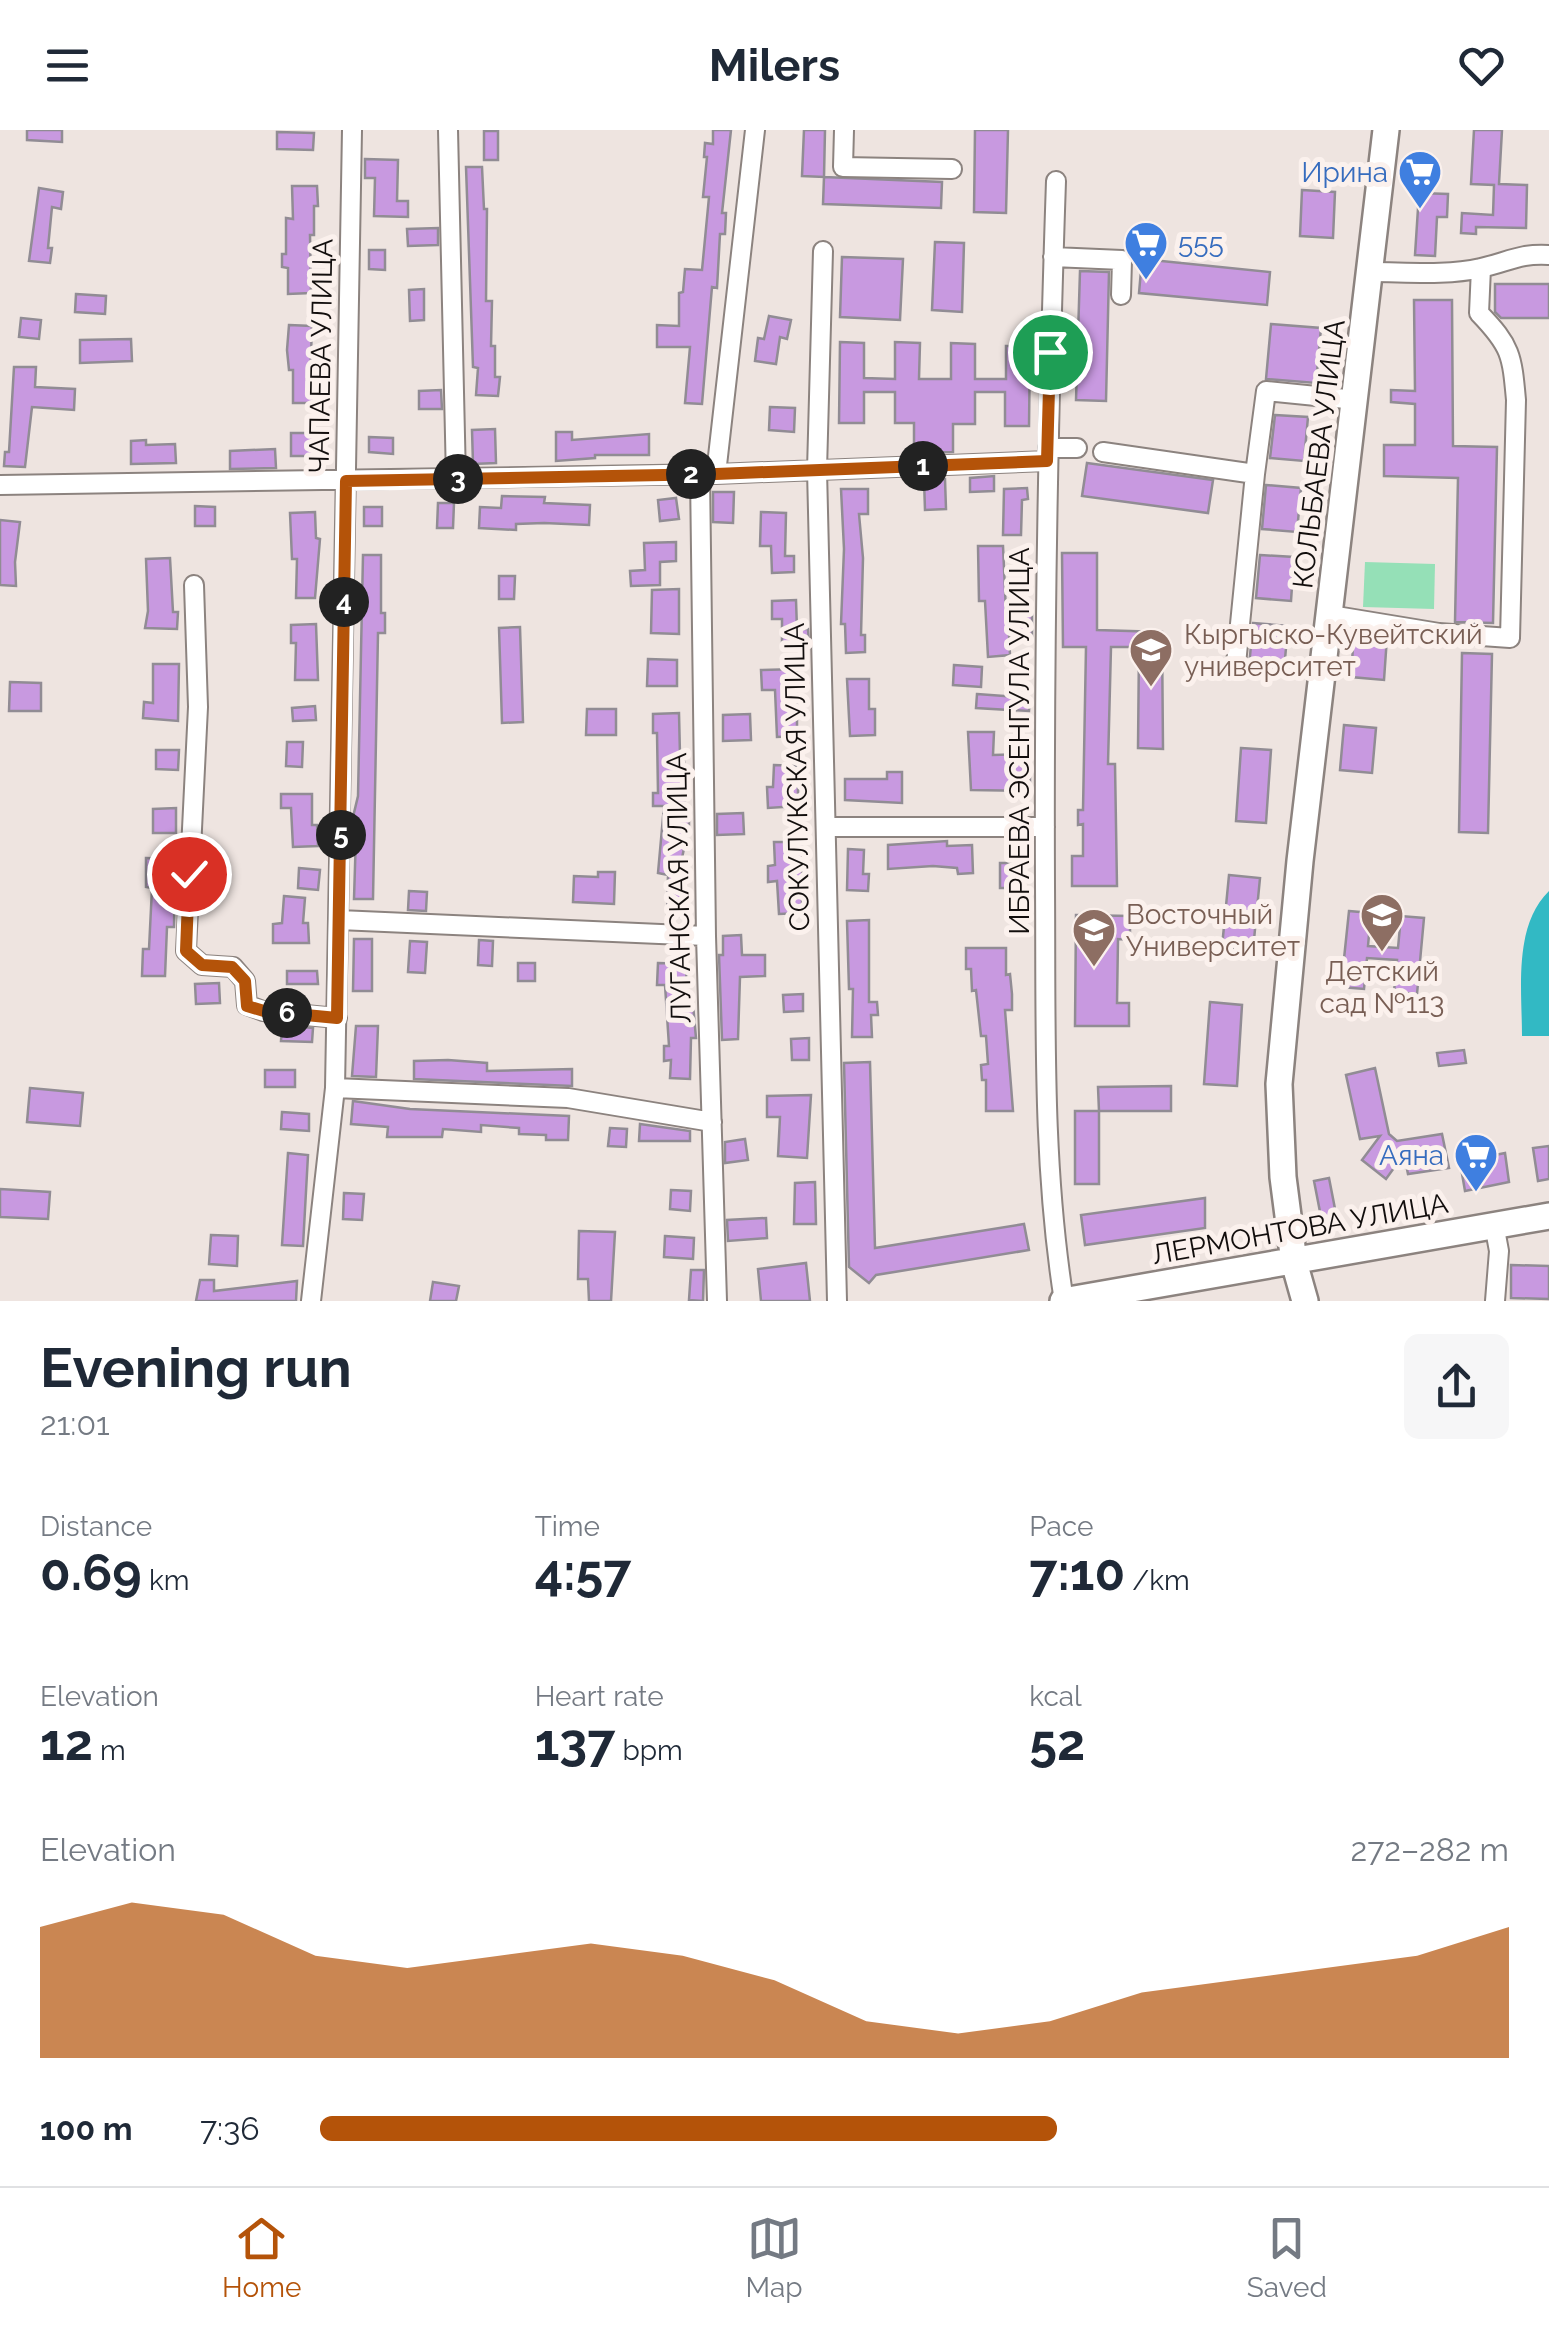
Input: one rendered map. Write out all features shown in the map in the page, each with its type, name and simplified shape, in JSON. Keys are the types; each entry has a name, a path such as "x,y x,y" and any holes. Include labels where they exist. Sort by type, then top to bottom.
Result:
{"main road":[{"name":"КОЛЬБАЕВА УЛИЦА","path":"1305,1301 1294,1262 1283,1177 1278,1084 1300,860 1386,130"},
{"name":"ЛЕРМОНТОВА УЛИЦА","path":"1064,1301 1549,1216"}],"street":[{"name":"ЧАПАЕВА УЛИЦА","path":"311,1301 335,1088 352,130"},
{"path":"448,130 456,479"},
{"name":"ЛУГАНСКАЯ УЛИЦА","path":"718,1301 702,1121 697,936 708,474 754,130"},
{"path":"844,130 843,167 952,169"},
{"name":"ИБРАЕВА ЭСЕНГУЛА УЛИЦА","path":"1056,181 1047,455 1045,827 1050,1200 1064,1301"},
{"name":"СОКУЛУКСКАЯ УЛИЦА","path":"823,251 817,470 837,1301"},
{"path":"1371,272 1481,268 1519,254 1549,255"},
{"path":"1054,256 1122,260 1120,295"},
{"path":"1330,615 1439,634 1510,638 1516,435 1513,363 1505,339 1479,312 1481,268"},
{"path":"1236,664 1266,391 1356,400"},
{"path":"0,485 708,474 1047,455 1077,448"},
{"path":"1103,452 1255,474"},
{"path":"194,585 198,707 186,951 202,965 232,967 245,981 247,1006 337,1018"},
{"path":"826,827 1045,827"},
{"path":"339,920 697,936"},
{"path":"335,1088 568,1098 702,1121"},
{"path":"1494,1224 1499,1250 1494,1301"}],"green space":[{"path":"1365,562 1435,564 1434,609 1363,607"}],"water":[{"path":"1549,891 1549,1036 1522,1036 1525,940 1538,905"}],"building":[{"path":"27,130 62,130 62,142 27,140"},
{"path":"713,130 731,130 722,213 726,213 725,234 720,234 717,288 712,287 702,404 685,403 690,347 657,347 657,325 679,326 679,293 683,292 685,269 702,270 709,197 703,197 705,143 713,144"},
{"path":"804,130 825,130 824,177 802,176"},
{"path":"975,130 1008,130 1006,213 974,212"},
{"path":"1474,130 1502,130 1499,184 1527,185 1526,228 1476,227 1476,234 1461,233 1462,213 1493,215 1494,185 1471,184"},
{"path":"484,131 498,131 498,160 484,160"},
{"path":"277,132 314,133 313,150 277,149"},
{"path":"365,159 398,160 397,201 408,201 408,217 374,216 375,178 365,178"},
{"path":"466,167 482,167 487,209 486,301 492,301 491,346 495,346 495,377 500,377 498,396 476,395 478,368 473,367"},
{"path":"824,177 942,182 941,208 823,204"},
{"path":"292,186 317,186 314,235 310,235 311,293 288,294 288,268 282,267 286,218 293,219"},
{"path":"39,188 63,192 61,209 52,207 50,263 29,261"},
{"path":"1302,190 1335,192 1333,238 1300,236"},
{"path":"1419,193 1448,194 1447,217 1437,217 1435,256 1415,255"},
{"path":"438,228 438,245 408,246 407,229"},
{"path":"935,242 964,243 962,312 932,310"},
{"path":"369,250 385,250 385,270 369,269"},
{"path":"842,257 903,259 900,320 840,317"},
{"path":"1142,259 1270,272 1267,305 1139,293"},
{"path":"1080,271 1109,272 1106,401 1076,400"},
{"path":"1495,284 1549,284 1549,318 1501,318 1495,312"},
{"path":"424,289 424,320 410,321 409,290"},
{"path":"76,294 106,296 105,314 75,312"},
{"path":"1414,300 1452,300 1453,446 1497,447 1493,623 1455,622 1458,478 1384,476 1384,445 1415,445 1415,404 1391,402 1391,390 1415,391"},
{"path":"769,316 791,320 787,339 780,337 776,364 755,361 758,338 764,339"},
{"path":"21,318 41,320 39,339 19,337"},
{"path":"1271,324 1321,328 1316,383 1266,379"},
{"path":"289,325 312,326 313,403 293,403 293,370 289,370 287,350"},
{"path":"131,339 132,361 80,363 80,340"},
{"path":"840,342 864,343 864,378 895,379 895,342 920,343 919,379 951,379 951,343 975,344 975,379 1006,379 1006,346 1030,346 1029,426 1005,426 1005,392 975,392 975,424 953,424 953,452 914,453 914,423 895,423 895,392 864,392 864,423 839,423"},
{"path":"14,367 36,367 35,387 75,389 74,410 32,407 25,467 4,466 5,452 9,452"},
{"path":"441,390 442,409 419,409 419,391"},
{"path":"770,407 795,408 794,432 769,430"},
{"path":"1275,415 1308,417 1304,461 1270,458"},
{"path":"495,429 496,463 473,464 472,430"},
{"path":"556,432 572,432 572,440 649,434 649,455 595,455 556,461"},
{"path":"291,433 315,433 315,456 291,456"},
{"path":"369,437 393,438 393,454 369,452"},
{"path":"146,440 146,445 175,444 176,463 131,464 131,441"},
{"path":"275,449 276,468 230,469 230,451"},
{"path":"1087,463 1213,480 1208,513 1082,496"},
{"path":"994,476 994,491 970,492 970,478"},
{"path":"945,479 946,509 925,510 924,480"},
{"path":"1266,485 1301,488 1297,532 1262,529"},
{"path":"1027,488 1028,499 1022,500 1021,535 1003,535 1004,489"},
{"path":"841,489 868,489 868,514 859,514 863,558 861,635 865,635 865,652 846,653 845,624 841,624"},
{"path":"713,492 734,492 733,523 713,522"},
{"path":"502,496 545,497 544,503 590,505 589,525 544,523 516,524 516,530 479,528 480,507 501,508"},
{"path":"676,498 679,519 660,521 658,500"},
{"path":"438,503 454,503 453,528 437,528"},
{"path":"195,506 215,507 215,526 195,526"},
{"path":"364,507 382,507 382,526 364,526"},
{"path":"315,512 316,538 320,539 315,598 296,598 297,559 292,559 290,513"},
{"path":"761,512 786,513 785,556 794,556 794,572 772,573 771,546 760,546"},
{"path":"0,520 20,522 16,586 0,585"},
{"path":"676,542 676,561 660,562 660,585 631,586 630,571 645,570 644,543"},
{"path":"978,546 1003,546 1006,612 1032,614 1032,636 1009,634 1010,655 988,657 985,601 979,601"},
{"path":"1062,553 1097,553 1097,630 1162,632 1163,749 1138,748 1139,647 1111,647 1108,764 1115,764 1117,886 1072,886 1072,856 1083,856 1083,824 1078,825 1078,810 1083,810 1086,647 1063,647"},
{"path":"363,555 381,555 381,613 385,613 385,633 378,633 373,899 354,899 353,817 358,796"},
{"path":"1260,555 1294,557 1291,601 1256,598"},
{"path":"170,558 177,629 145,628 146,559"},
{"path":"499,576 515,576 514,599 499,599"},
{"path":"679,589 679,634 651,633 652,590"},
{"path":"796,600 797,629 808,629 809,644 782,643 782,619 772,619 772,601"},
{"path":"1253,623 1288,626 1284,670 1249,667"},
{"path":"316,624 318,680 295,680 296,643 291,643 291,625"},
{"path":"520,627 523,722 502,723 499,628"},
{"path":"1354,632 1387,637 1384,680 1351,677"},
{"path":"1462,653 1492,654 1488,833 1459,832"},
{"path":"648,659 677,660 677,686 647,686"},
{"path":"153,664 179,664 178,721 143,718 144,702 153,703"},
{"path":"954,665 982,667 981,687 953,685"},
{"path":"797,669 797,736 777,737 775,690 762,690 761,670"},
{"path":"847,679 869,679 869,709 875,709 875,735 850,736"},
{"path":"10,682 41,683 41,711 9,711"},
{"path":"977,694 1030,698 1029,711 976,708"},
{"path":"315,706 316,720 293,721 292,708"},
{"path":"587,709 616,709 616,735 586,735"},
{"path":"679,713 689,825 682,858 687,858 683,916 667,916 668,875 658,873 664,806 653,806 653,793 658,793 653,714"},
{"path":"750,714 751,740 723,741 723,715"},
{"path":"1344,725 1376,728 1372,773 1340,770"},
{"path":"968,732 994,732 993,755 1030,754 1030,791 971,790"},
{"path":"287,742 303,742 302,767 286,766"},
{"path":"1241,748 1271,750 1266,823 1236,821"},
{"path":"156,750 179,750 178,770 156,769"},
{"path":"774,765 798,766 798,806 768,808 767,787 773,787"},
{"path":"887,772 902,772 902,803 845,800 845,779 887,779"},
{"path":"281,794 312,794 312,825 317,825 318,846 293,847 291,808 281,808"},
{"path":"176,808 176,833 153,833 153,809"},
{"path":"743,813 744,834 717,835 717,814"},
{"path":"947,841 947,846 972,845 973,873 958,874 957,868 933,866 888,869 888,845"},
{"path":"774,842 802,842 802,913 779,914 777,881 768,882 768,866 775,865"},
{"path":"848,849 864,850 863,874 869,874 868,891 847,890"},
{"path":"146,858 175,859 174,927 167,927 165,976 142,976 143,949 149,949 152,888 146,887"},
{"path":"1000,863 1025,863 1024,888 1000,888"},
{"path":"299,868 320,870 318,890 298,888"},
{"path":"598,872 615,872 614,904 573,902 574,876 598,877"},
{"path":"1229,875 1260,878 1253,950 1222,947"},
{"path":"409,891 427,892 426,911 408,910"},
{"path":"284,896 305,898 303,923 308,923 309,943 273,943 273,924 282,923"},
{"path":"1349,911 1371,913 1368,946 1398,948 1401,916 1424,918 1417,994 1394,992 1397,960 1367,958 1364,989 1341,987"},
{"path":"1076,915 1130,916 1130,940 1118,939 1117,1003 1129,1003 1129,1026 1075,1026"},
{"path":"869,920 869,1002 877,1002 878,1015 871,1015 872,1037 852,1037 853,989 849,989 847,921"},
{"path":"741,935 742,955 765,955 765,976 740,977 738,1039 722,1040 719,955 723,955 723,936"},
{"path":"354,939 372,939 372,991 353,991"},
{"path":"479,940 493,941 492,966 478,965"},
{"path":"410,941 427,942 425,973 408,972"},
{"path":"966,948 1006,948 1006,975 1010,974 1012,994 1012,1010 1005,1010 1013,1111 986,1111 986,1080 982,1080 981,1065 988,1064 986,1036 981,1036 976,990 972,991 971,969 966,969"},
{"path":"518,963 535,963 535,981 518,981"},
{"path":"658,963 687,964 685,993 692,993 696,1038 691,1038 690,1079 670,1078 671,1060 664,1061 664,1046 669,1046 665,985 657,985"},
{"path":"287,971 317,971 318,984 287,984"},
{"path":"219,983 220,1003 196,1004 195,984"},
{"path":"803,994 803,1011 784,1012 783,995"},
{"path":"1210,1002 1242,1005 1237,1086 1204,1084"},
{"path":"282,1025 313,1028 312,1042 281,1041"},
{"path":"356,1026 378,1026 376,1077 352,1076"},
{"path":"809,1038 809,1060 792,1060 791,1039"},
{"path":"1464,1050 1466,1063 1439,1066 1437,1053"},
{"path":"414,1061 487,1063 487,1071 572,1069 572,1086 414,1079"},
{"path":"870,1062 875,1248 1024,1224 1029,1250 876,1275 869,1283 849,1267 844,1063"},
{"path":"1375,1068 1389,1134 1397,1141 1442,1134 1449,1168 1408,1174 1404,1154 1386,1179 1362,1160 1380,1136 1360,1139 1346,1075"},
{"path":"265,1070 295,1070 295,1087 265,1087"},
{"path":"1171,1086 1171,1111 1099,1111 1098,1087"},
{"path":"30,1088 83,1093 80,1126 27,1122"},
{"path":"811,1095 807,1158 778,1156 780,1117 767,1117 767,1096"},
{"path":"353,1101 410,1109 569,1116 568,1140 546,1140 546,1135 519,1134 519,1128 481,1125 481,1132 443,1129 442,1137 387,1137 388,1127 351,1124"},
{"path":"1075,1111 1099,1111 1099,1184 1075,1184"},
{"path":"282,1112 309,1114 309,1131 281,1129"},
{"path":"640,1124 690,1131 690,1141 639,1141"},
{"path":"610,1128 627,1129 626,1147 608,1146"},
{"path":"745,1139 748,1160 725,1163 725,1142"},
{"path":"1549,1146 1549,1179 1538,1181 1533,1148"},
{"path":"288,1153 308,1155 303,1246 282,1245"},
{"path":"1505,1153 1509,1182 1465,1191 1460,1162"},
{"path":"1329,1178 1337,1219 1322,1222 1314,1181"},
{"path":"815,1182 816,1224 794,1224 795,1183"},
{"path":"0,1189 50,1192 48,1219 0,1217"},
{"path":"671,1190 691,1191 690,1211 670,1209"},
{"path":"344,1193 364,1194 362,1220 343,1219"},
{"path":"1205,1198 1205,1228 1085,1245 1081,1215"},
{"path":"766,1218 767,1238 728,1241 727,1220"},
{"path":"579,1231 615,1232 611,1301 589,1301 588,1279 578,1279"},
{"path":"211,1235 238,1236 237,1266 209,1264"},
{"path":"665,1236 694,1238 693,1259 664,1257"},
{"path":"806,1263 810,1301 761,1301 758,1269"},
{"path":"1511,1265 1549,1266 1549,1299 1511,1298"},
{"path":"691,1270 704,1270 703,1301 689,1300"},
{"path":"200,1280 214,1280 214,1291 297,1281 296,1301 196,1301"},
{"path":"433,1282 459,1286 456,1301 430,1301"}],"place":[{"name":"Ирина","path":"1420,210"},
{"name":"555","path":"1146,281"},
{"name":"Кыргыско-Кувейтский университет","path":"1151,688"},
{"name":"Детский сад №113","path":"1382,953"},
{"name":"Восточный Университет","path":"1094,968"},
{"name":"Аяна","path":"1476,1193"}],"route":[{"path":"189,874 186,951 202,965 232,967 245,981 247,1006 337,1018 346,481 716,474 1047,461 1050,352"}]}
